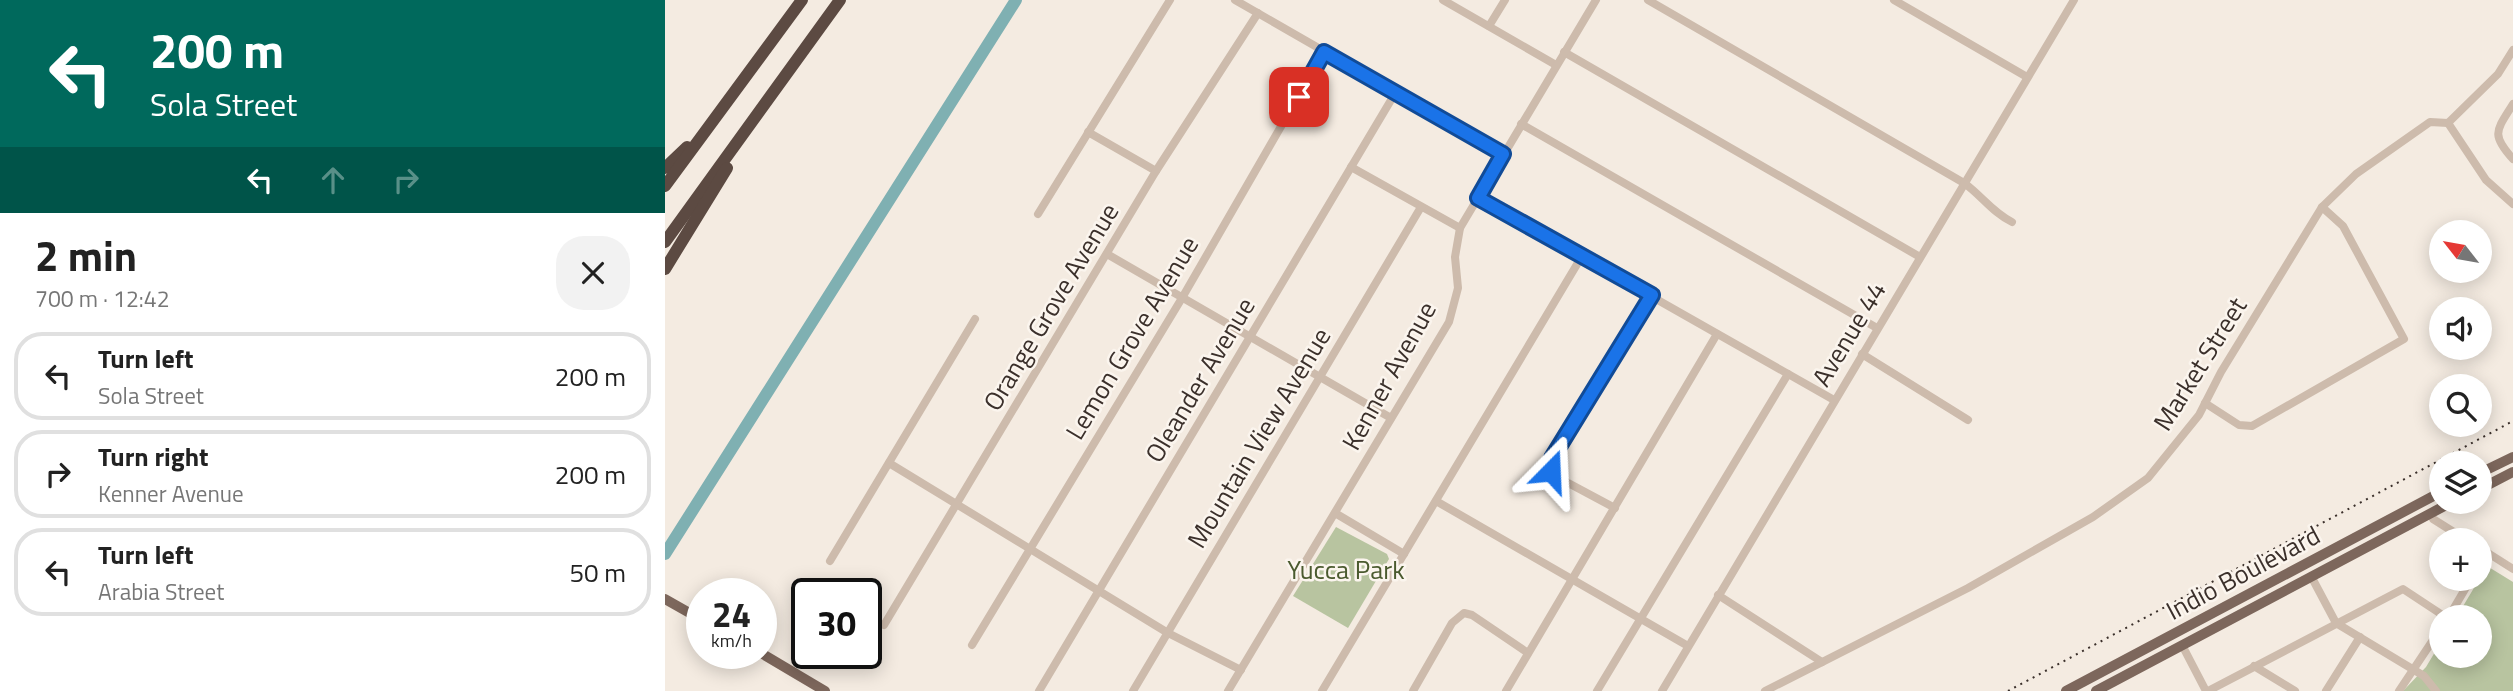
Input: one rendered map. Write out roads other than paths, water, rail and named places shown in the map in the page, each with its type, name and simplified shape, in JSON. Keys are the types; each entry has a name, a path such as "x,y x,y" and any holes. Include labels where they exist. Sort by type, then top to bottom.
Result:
{"highway":[{"path":"665,186 802,0"},
{"path":"665,242 840,0"},
{"path":"665,269 789,69"},
{"path":"665,168 703,134"}],"main road":[{"path":"2492,468 2513,457"},
{"path":"2492,483 2513,472"},
{"name":"Indio Boulevard","path":"2066,691 2429,498"},
{"path":"2404,512 2429,513"},
{"name":"Indio Boulevard","path":"2096,691 2429,514"},
{"path":"2290,572 2302,571 2311,576 2321,561 2353,544 2368,530"},
{"path":"665,599 686,611"},
{"path":"2161,640 2173,640 2182,645 2191,631 2224,613 2238,599"},
{"path":"777,662 825,691"},
{"path":"2077,691 2101,672"}],"street":[{"path":"1038,214 1170,0"},
{"path":"1235,0 1324,52 1397,90 1503,154"},
{"path":"1443,0 1556,65"},
{"path":"1489,26 1505,0"},
{"name":"Kenner Avenue","path":"1229,691 1449,321 1458,288 1455,257 1460,228 1596,0"},
{"path":"1648,0 1964,183 1984,197 2002,218 2012,222"},
{"path":"1894,0 2028,77"},
{"name":"Avenue 44","path":"1662,691 2074,0"},
{"name":"Orange Grove Avenue","path":"884,625 1156,171 1258,13"},
{"path":"2513,50 2498,74 2448,123 2486,180 2513,204"},
{"name":"Lemon Grove Avenue","path":"971,645 1182,298 1324,52"},
{"path":"1564,52 1920,257"},
{"name":"Oleander Avenue","path":"1039,691 1397,90"},
{"path":"2513,103 2497,130 2503,148 2513,159"},
{"name":"Market Street","path":"1765,691 1968,588 2093,517 2148,478 2205,403 2322,207 2356,174 2430,122 2448,123"},
{"path":"1521,124 1877,328"},
{"path":"1088,132 1156,171"},
{"path":"1352,167 1460,228"},
{"path":"1478,198 1834,400"},
{"name":"Mountain View Avenue","path":"1133,691 1421,207"},
{"path":"2205,403 2239,425 2252,426 2403,340 2343,226 2322,207"},
{"path":"1107,254 1391,418"},
{"path":"1322,691 1582,256"},
{"path":"1615,508 1557,477 1551,471 1552,458 1652,295"},
{"path":"830,561 975,319"},
{"path":"1506,691 1717,334"},
{"path":"1862,354 1968,420"},
{"path":"1597,691 1788,374"},
{"path":"889,463 1098,592 1168,633 1201,647 1241,670"},
{"path":"1436,501 1688,646"},
{"path":"1335,513 1404,554"},
{"path":"2431,514 2433,519 2447,528"},
{"path":"2492,556 2513,569"},
{"path":"2311,576 2336,623 2413,669 2436,691"},
{"path":"2182,645 2207,691 2403,589 2429,606"},
{"path":"1719,595 1822,662"},
{"path":"1413,691 1453,623 1464,613 1528,653"},
{"path":"2326,691 2360,637"},
{"path":"2399,691 2429,646"},
{"path":"2254,666 2295,691"}],"waterway":[{"path":"665,554 1016,0"}],"railway":[{"path":"2008,691 2513,421"}],"park label":[{"name":"Yucca Park","path":"1346,570"}]}
